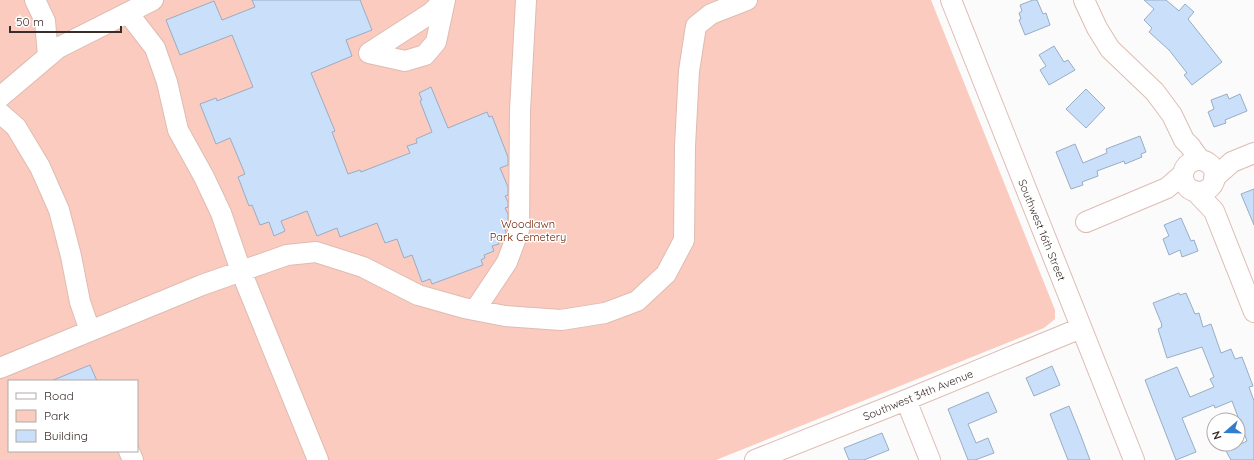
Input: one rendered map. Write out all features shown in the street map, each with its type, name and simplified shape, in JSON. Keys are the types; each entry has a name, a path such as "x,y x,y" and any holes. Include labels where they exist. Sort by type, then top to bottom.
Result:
{"street":[{"path":"35,0 45,21 48,56"},
{"path":"16,127 14,108 7,91 58,48 153,0"},
{"path":"475,310 507,262 519,230 520,110 526,0"},
{"path":"0,368 202,285 287,255 316,252 363,267 418,295 475,310 505,316 561,320 605,314 637,300 666,274 684,240 685,146 688,86 696,26 713,7 747,0"},
{"name":"Southwest 16th Street","path":"951,0 1134,460"},
{"path":"1084,0 1104,40 1117,56 1155,92 1172,115 1184,140 1183,148 1214,203 1214,211 1254,309"},
{"path":"128,12 155,48 167,82 178,130 204,177 221,213 241,271 318,460"},
{"path":"0,113 16,127 40,167 59,210 71,256 80,302 90,331"},
{"path":"1086,222 1254,153"},
{"name":"Southwest 34th Avenue","path":"755,460 1081,328"},
{"path":"906,400 930,460"}],"green space":[{"name":"Woodlawn Park Cemetery","path":"0,0 931,0 1055,310 1055,319 1044,328 716,460 0,460"}],"building":[{"path":"252,0 360,0 372,30 346,40 352,56 311,73 335,131 332,132 348,174 360,170 361,172 410,153 407,146 417,143 416,139 432,132 420,101 422,100 419,93 431,87 448,128 487,112 489,117 492,116 508,157 508,165 500,168 508,187 508,195 505,196 508,202 508,207 505,208 508,214 508,222 502,224 506,232 504,238 498,240 499,244 492,246 494,251 484,255 485,258 481,260 483,265 432,284 430,279 422,282 412,255 404,258 397,239 385,243 377,223 340,237 337,228 317,236 307,211 281,221 285,231 274,236 269,222 260,225 252,205 249,206 238,177 245,174 230,138 216,144 200,104 216,98 217,101 253,87 232,35 180,55 166,20 214,1 222,20 255,7"},
{"path":"1037,0 1043,14 1046,13 1050,25 1025,35 1019,20 1021,19 1019,13 1022,11 1020,5"},
{"path":"1144,0 1166,0 1179,11 1185,4 1194,12 1188,19 1222,62 1192,85 1184,75 1187,73 1169,50 1149,32 1152,28 1144,20 1154,9"},
{"path":"1054,46 1064,62 1068,60 1075,70 1049,85 1040,70 1046,66 1039,55"},
{"path":"1086,89 1105,108 1086,128 1066,109"},
{"path":"1227,94 1229,99 1240,94 1247,111 1225,120 1226,123 1214,127 1208,112 1214,109 1211,100"},
{"path":"1140,136 1146,152 1141,154 1142,157 1125,164 1124,161 1097,171 1098,176 1082,182 1083,185 1071,189 1056,152 1075,144 1083,163 1107,153 1106,149"},
{"path":"1254,189 1254,225 1241,194"},
{"path":"1181,218 1191,241 1194,240 1198,251 1182,257 1180,250 1169,255 1163,239 1169,236 1164,225"},
{"path":"1179,293 1180,295 1186,293 1195,314 1199,313 1203,327 1211,324 1221,353 1231,349 1235,359 1242,357 1253,386 1249,387 1254,401 1254,460 1231,460 1227,452 1246,452 1246,412 1236,412 1232,401 1215,408 1214,405 1182,418 1196,452 1176,460 1145,380 1177,367 1190,397 1214,387 1210,379 1214,377 1202,347 1167,358 1158,329 1162,327 1162,325 1153,303"},
{"path":"90,365 97,380 53,380"},
{"path":"1052,366 1060,385 1034,396 1026,378"},
{"path":"988,392 997,412 968,424 976,443 988,438 994,453 975,460 968,460 948,409"},
{"path":"1069,406 1090,460 1068,460 1050,414"},
{"path":"882,433 889,450 864,460 849,460 844,448"}]}
